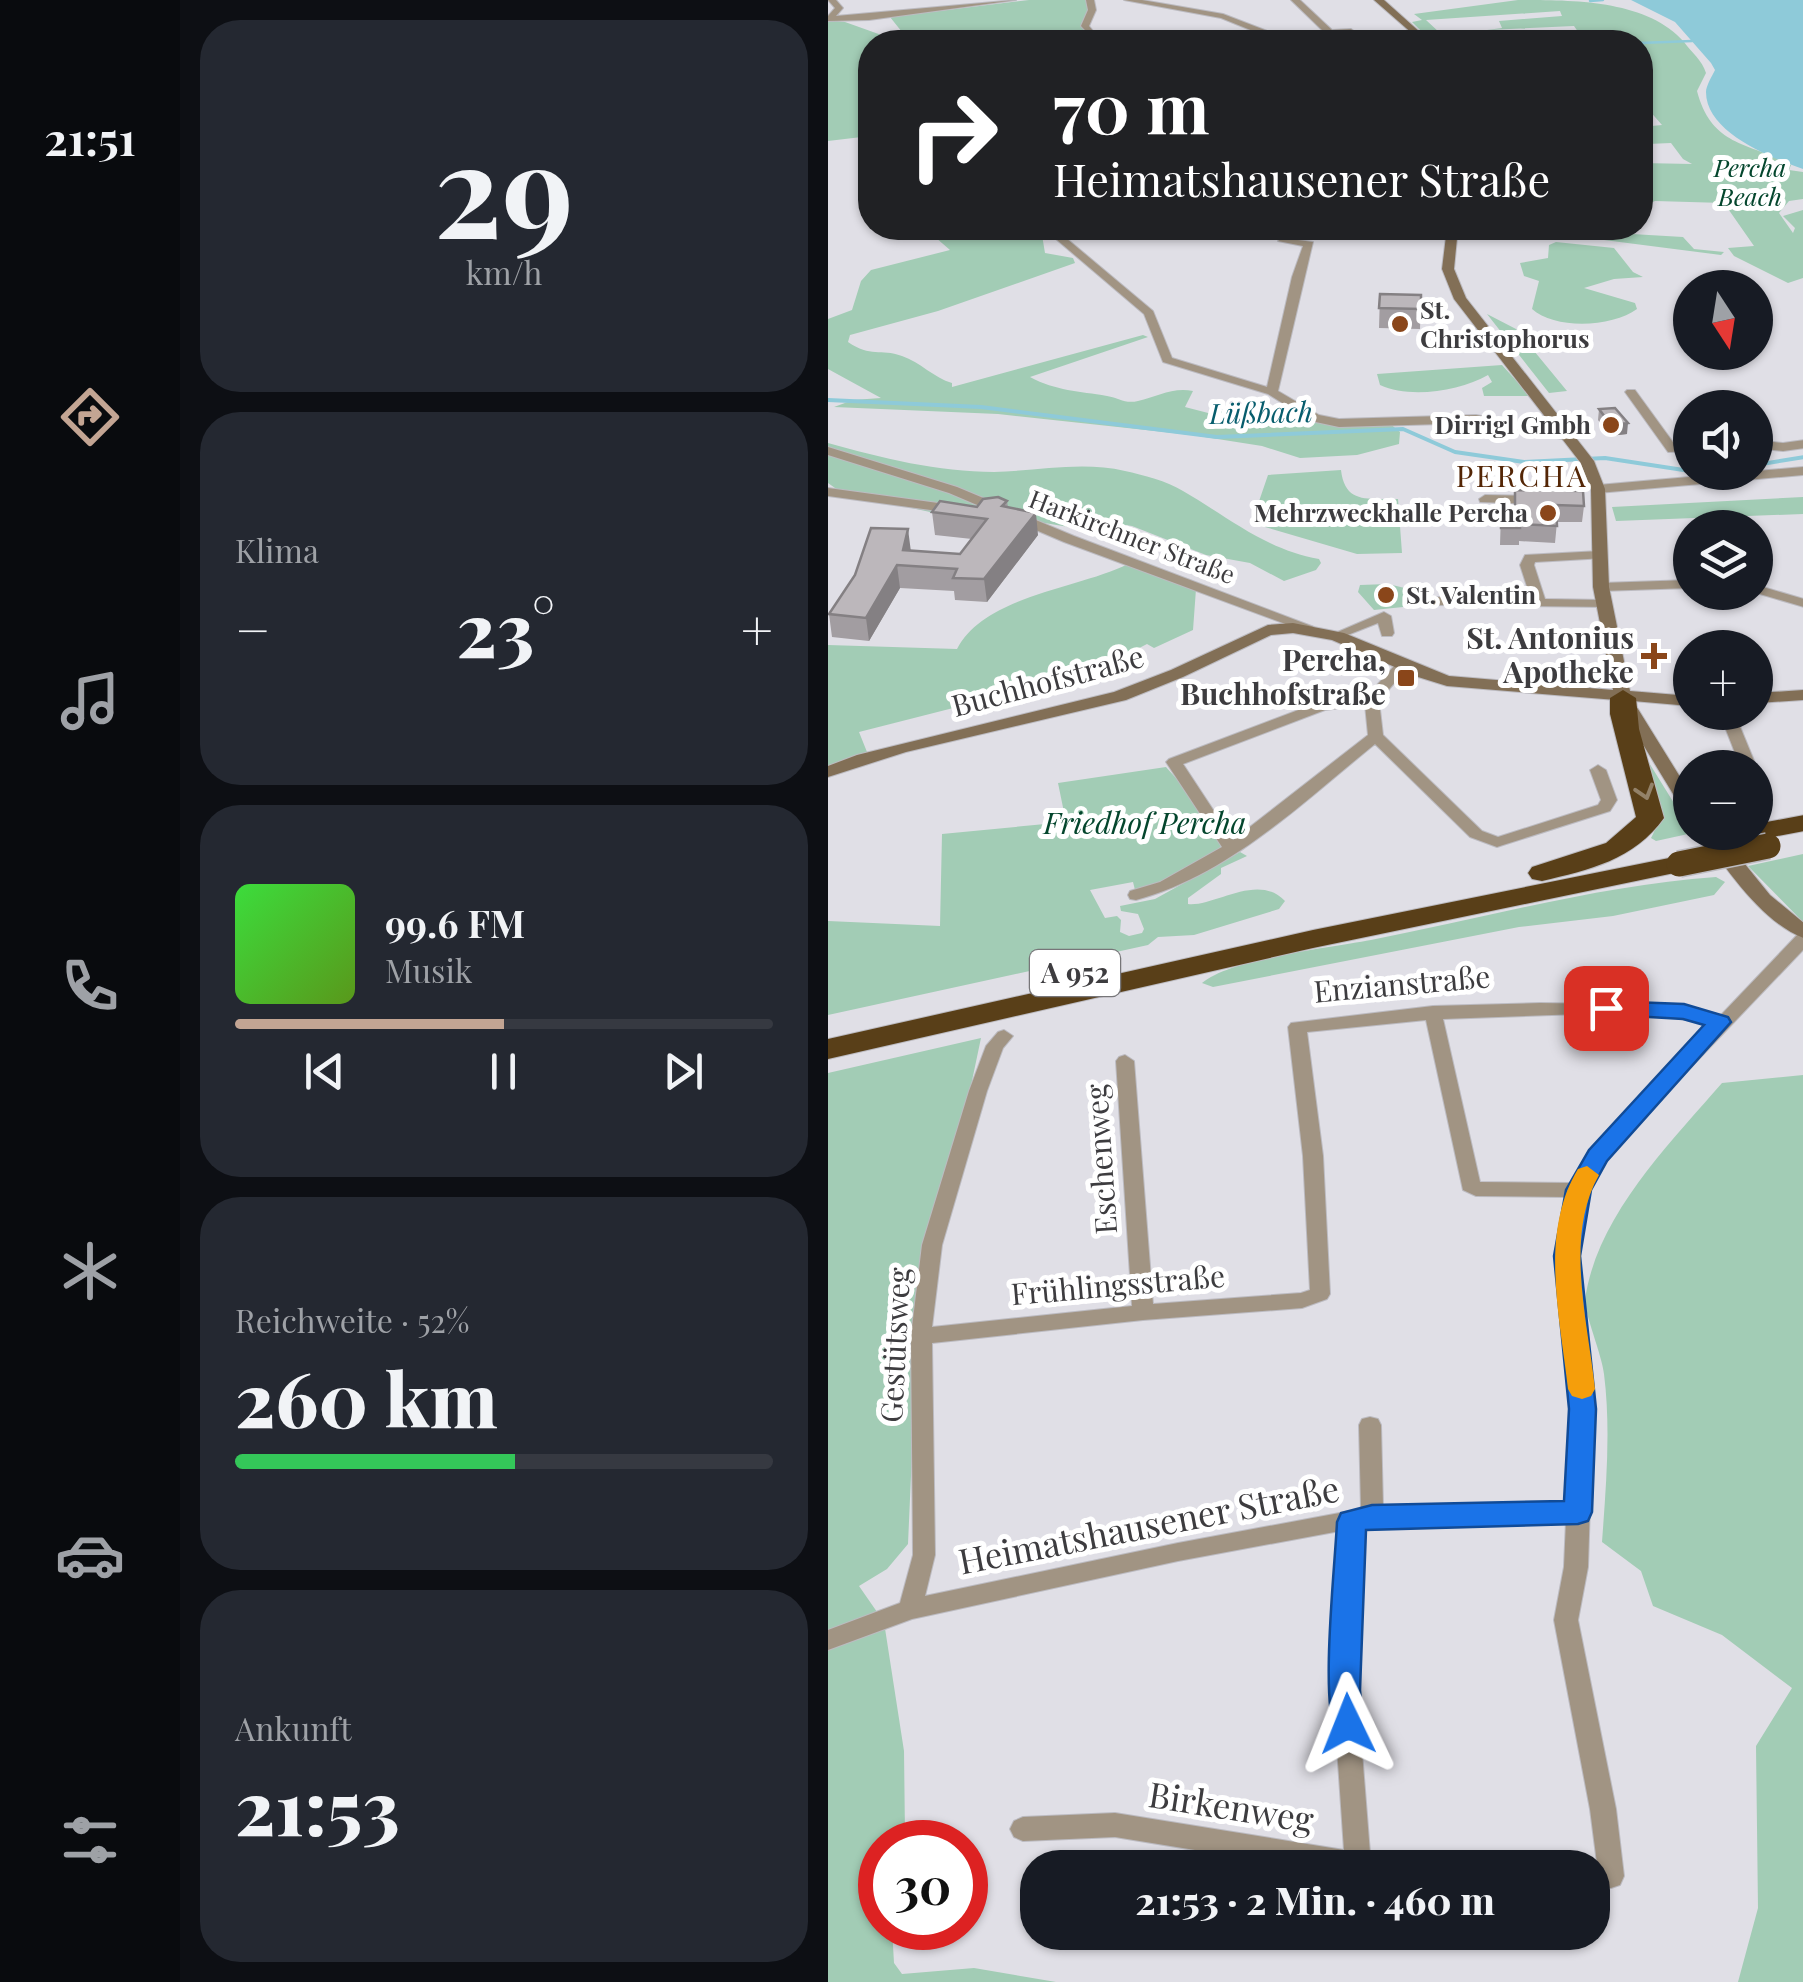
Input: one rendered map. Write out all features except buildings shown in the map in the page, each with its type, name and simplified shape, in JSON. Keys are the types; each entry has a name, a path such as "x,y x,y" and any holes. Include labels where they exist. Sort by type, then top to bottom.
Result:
{"highway":[{"path":"1524,878 1606,853 1626,843 1650,818 1646,790 1626,738 1623,698"},
{"name":"A 952","path":"828,1049 1779,836"},
{"name":"A 952","path":"828,1028 1524,878 1673,857"}],"main road":[{"path":"1379,0 1413,30"},
{"path":"1451,240 1448,269 1460,299 1583,455 1593,497 1602,596 1623,698 1673,779"},
{"name":"Buchhofstraße","path":"828,772 896,749 1118,696 1160,682 1268,630 1307,627 1340,634 1398,665 1447,682 1673,700"},
{"path":"1773,697 1804,695"},
{"path":"1722,850 1744,878 1804,935"}],"street":[{"path":"832,0 839,8 832,19"},
{"path":"832,19 1012,0"},
{"path":"1089,30 1090,0"},
{"path":"1128,0 1223,16 1258,30"},
{"path":"1296,0 1326,30"},
{"path":"1062,240 1149,314 1167,360 1272,392 1316,418 1339,423 1476,419 1568,436"},
{"path":"1272,392 1297,277 1310,244 1284,241"},
{"path":"1631,392 1673,448"},
{"path":"1773,446 1804,444"},
{"name":"Harkirchner Straße","path":"828,451 953,490 1307,627"},
{"path":"1593,497 1804,471"},
{"path":"828,492 1020,519"},
{"path":"1485,499 1553,500"},
{"path":"1539,602 1528,566 1530,558 1600,555"},
{"path":"1434,601 1539,602 1673,586"},
{"path":"1773,594 1804,602"},
{"path":"1340,634 1384,616 1398,665 1372,700 1376,736 1476,834 1497,842 1604,808 1609,800 1598,770"},
{"path":"1358,626 1387,633"},
{"path":"1230,847 1174,762 1322,706 1372,700"},
{"path":"1136,895 1164,888 1230,847 1376,736"},
{"path":"1608,1850 1566,1620 1576,1567 1582,1409 1567,1256 1578,1190 1598,1156 1804,935"},
{"name":"Enzianstraße","path":"1320,1294 1313,1156 1296,1026 1433,1012 1567,1007 1684,1012 1720,1022"},
{"path":"1433,1012 1470,1185 1476,1189 1578,1190"},
{"name":"Gestütsweg","path":"910,1609 924,1555 921,1336 932,1245 978,1091 995,1046 1004,1036"},
{"name":"Eschenweg","path":"1125,1061 1143,1312"},
{"name":"Frühlingsstraße","path":"921,1336 1143,1312 1302,1300 1320,1294"},
{"path":"1357,1850 1345,1690 1370,1424"},
{"name":"Heimatshausener Straße","path":"828,1640 910,1609 1178,1552 1362,1519 1578,1512"},
{"name":"Birkenweg","path":"1022,1829 1115,1824 1273,1850"}],"green space":[{"path":"1029,0 1086,0 1089,10 1081,24 1084,30 900,30 890,17"},
{"name":"Percha Beach","path":"1518,0 1563,1 1630,10 1669,28 1706,73 1697,91 1712,123 1734,141 1791,165 1789,170 1803,172 1803,199 1789,201 1779,213 1793,233 1795,228 1783,216 1803,210 1803,278 1788,283 1773,276 1773,270 1762,270 1734,256 1728,248 1754,246 1724,203 1653,202 1653,163 1692,164 1671,143 1653,144 1653,126 1662,125 1653,115 1653,30 1577,30 1574,26 1487,30 1502,28 1499,21 1562,16 1560,11 1426,20 1437,30 1420,30 1412,22 1422,20 1414,14"},
{"path":"828,20 867,30 858,30 858,137 828,141"},
{"path":"1683,237 1694,249 1724,252 1721,255 1604,240"},
{"path":"938,240 1043,240 1045,253 1073,258 1075,263 938,311 850,335 848,342 869,351 909,359 952,383 952,387 1143,335 1148,337 1030,377 1058,388 1129,402 1171,391 1193,391 1185,407 1212,414 1246,404 1253,406 1253,418 1389,423 1400,432 1399,444 1357,455 1300,458 1262,446 1192,435 998,414 834,407 853,400 881,398 828,369 828,319 852,310 861,281 871,270 950,250"},
{"path":"1556,242 1614,248 1633,272 1643,277 1614,279 1584,288 1635,303 1637,309 1614,320 1584,324 1555,320 1532,309 1539,281 1524,276 1520,263 1548,258 1549,245"},
{"path":"1487,314 1516,329 1567,391 1549,393"},
{"path":"1502,365 1530,396 1484,396 1482,388 1492,382 1488,375 1449,389 1406,392 1380,385 1377,374"},
{"path":"828,443 952,470 1092,467 1132,473 1177,487 1265,540 1321,563 1316,570 1284,581 1250,563 1206,555 1132,526 1104,522 1075,528 1020,519 944,515 842,493 828,483"},
{"path":"1341,470 1343,481 1353,494 1368,499 1398,499 1402,553 1357,554 1258,525 1255,513 1268,475"},
{"path":"1803,497 1803,514 1773,515 1773,510 1673,510 1673,519 1616,521 1612,507"},
{"path":"1128,564 1196,589 1193,630 1154,648 1147,644 1110,663 963,696 965,705 859,732 871,762 828,777 828,645 957,649 988,616 1010,605"},
{"path":"1388,584 1413,590 1420,599 1403,607 1374,610 1358,592 1360,585"},
{"path":"1638,745 1673,802 1673,837 1656,841 1651,838 1656,827 1657,803"},
{"name":"Friedhof Percha","path":"1166,767 1198,803 1221,847 1160,885 1135,890 1133,882 1090,890 1105,918 1117,916 1121,920 1120,932 1129,936 1142,933 1138,914 1121,911 1120,906 1155,899 1240,852 1247,856 1221,868 1221,874 1188,898 1188,904 1262,890 1285,901 1279,909 1194,935 1158,937 1148,945 828,1015 828,921 940,926 942,834 1066,822 1058,783"},
{"path":"1803,854 1803,922 1748,866"},
{"path":"1716,877 1725,882 1714,895 1613,916 1519,927 1213,987 1202,983 1235,967 1282,955 1586,895"},
{"path":"981,1038 961,1133 927,1227 918,1318 908,1544 887,1569 859,1586 884,1622 904,1751 905,1820 858,1820 858,1950 893,1950 894,1963 902,1974 974,1968 1056,1982 828,1982 828,1073"},
{"path":"1803,1075 1803,1982 1738,1982 1758,1908 1756,1746 1792,1688 1722,1635 1653,1606 1641,1571 1602,1542 1606,1395 1603,1366 1585,1300 1592,1269 1619,1211 1659,1156 1722,1083"}],"water":[{"path":"1631,0 1803,0 1803,169 1743,142 1717,120 1709,107 1706,90 1715,70 1711,63 1675,22"}],"waterway":[{"path":"1590,1 1603,0"},
{"path":"1653,42 1692,41"},
{"name":"Lüßbach","path":"828,400 981,407 1217,437 1403,429 1455,452 1524,462 1605,458 1673,468"},
{"name":"Lüßbach","path":"1773,462 1804,457"}],"slow traffic":[{"path":"1582,1389 1567,1256 1578,1190 1587,1175"}],"place":[{"name":"St. Christophorus","path":"1400,324"},
{"name":"Dirrigl Gmbh","path":"1611,425"},
{"name":"Mehrzweckhalle Percha","path":"1548,513"},
{"name":"St. Valentin","path":"1386,595"},
{"name":"St. Antonius Apotheke","path":"1654,656"},
{"name":"Percha, Buchhofstraße","path":"1406,678"}],"district":[{"name":"PERCHA","path":"1522,477"}],"route":[{"path":"1348,1724 1345,1690 1352,1522 1372,1516 1578,1512 1582,1409 1567,1256 1578,1190 1598,1156 1720,1022 1684,1012 1606,1008"}]}
